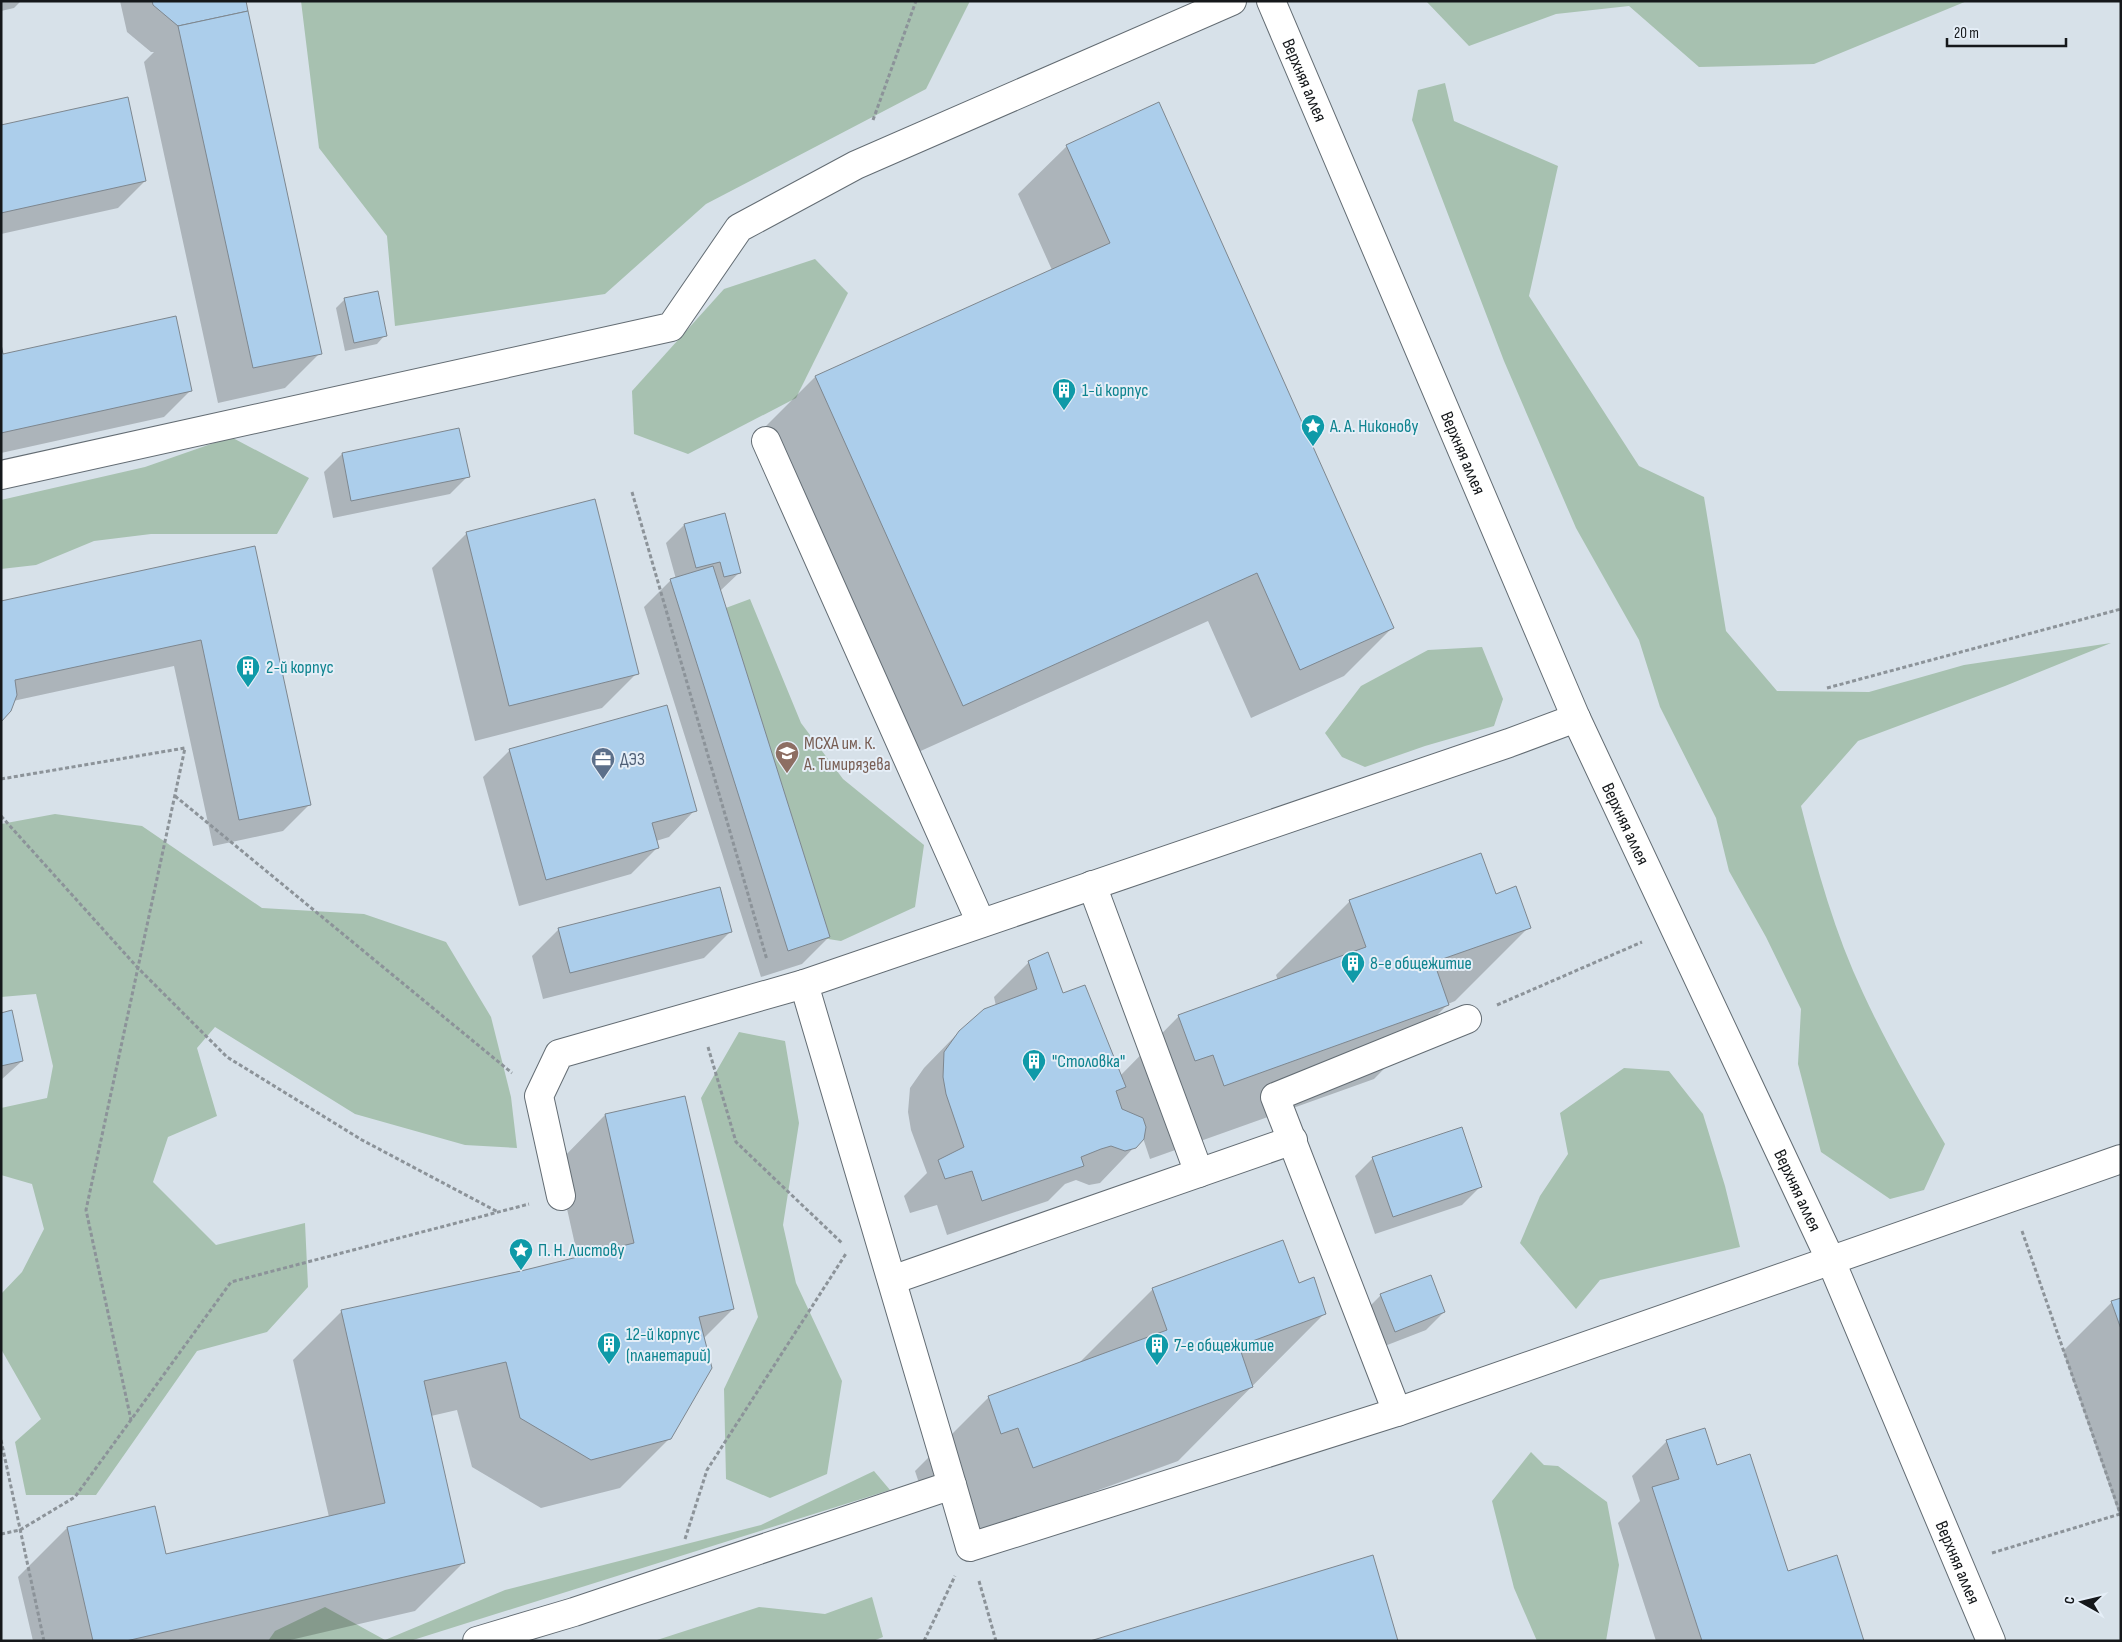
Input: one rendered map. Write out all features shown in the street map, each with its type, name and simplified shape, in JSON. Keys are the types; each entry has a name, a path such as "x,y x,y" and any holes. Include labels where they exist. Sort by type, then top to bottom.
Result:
{"street":[{"path":"1,475 671,327 739,228 856,165 1232,1"},
{"name":"Верхняя аллея","path":"1271,1 1576,718 1831,1262 1991,1641"},
{"path":"766,440 981,923"},
{"path":"561,1196 539,1096 559,1054 804,984 1500,746 1576,718"},
{"path":"1092,885 1199,1173"},
{"path":"804,984 970,1546 1397,1412 1831,1262 2121,1159"},
{"path":"1397,1412 1275,1097 1467,1019"},
{"path":"892,1280 1293,1140"},
{"path":"477,1641 574,1612 952,1485"}],"path":[{"path":"856,165 916,1"},
{"path":"632,492 777,992"},
{"path":"1826,688 2121,609"},
{"path":"1,779 186,748 137,967 86,1210 131,1420"},
{"path":"175,796 539,1096"},
{"path":"1,816 137,967 227,1057 362,1140 499,1212"},
{"path":"1467,1019 1674,928"},
{"path":"672,1579 707,1470 849,1250 736,1142 698,1014"},
{"path":"1,1534 20,1530 75,1497 231,1282 561,1196"},
{"path":"1959,1564 2120,1515 2010,1197"},
{"path":"1,1440 44,1641"},
{"path":"924,1641 970,1546"},
{"path":"970,1546 996,1641"}],"green space":[{"path":"301,1 970,1 926,89 706,204 605,294 395,326 387,236 319,148"},
{"path":"1426,1 1967,1 1814,64 1699,67 1629,6 1556,14 1469,46"},
{"path":"1445,83 1454,121 1558,166 1529,296 1639,466 1704,497 1726,631 1777,691 1869,692 1964,665 2111,643 2005,686 1858,741 1801,806 1827,901 1853,971 1892,1051 1945,1144 1924,1190 1890,1199 1821,1152 1798,1064 1801,1009 1766,937 1729,871 1716,818 1660,707 1639,640 1576,528 1504,361 1412,120 1418,90"},
{"path":"815,259 848,293 796,398 688,454 634,434 632,391 724,289"},
{"path":"231,437 309,478 277,534 151,534 94,541 36,565 1,569 1,500 145,467"},
{"path":"750,599 801,723 843,779 924,845 915,907 841,941 796,934 723,609"},
{"path":"1482,647 1503,699 1494,726 1425,746 1365,767 1342,757 1325,733 1361,686 1428,650"},
{"path":"55,814 142,826 262,908 364,914 446,942 491,1017 511,1097 517,1148 465,1145 355,1114 215,1027 197,1048 217,1116 168,1137 153,1182 216,1245 305,1223 308,1287 267,1332 197,1351 96,1495 26,1495 15,1442 41,1419 1,1349 1,1294 22,1272 44,1229 32,1184 1,1175 1,1108 47,1098 53,1066 36,994 1,997 1,824"},
{"path":"739,1032 785,1041 799,1123 783,1225 796,1283 842,1381 827,1474 770,1498 726,1479 724,1389 758,1317 701,1098"},
{"path":"1624,1068 1669,1071 1703,1114 1725,1186 1740,1247 1600,1280 1576,1309 1520,1243 1540,1196 1568,1154 1560,1113"},
{"path":"1531,1452 1544,1465 1558,1466 1607,1502 1619,1565 1606,1641 1537,1641 1514,1588 1492,1501"},
{"path":"874,1471 890,1490 410,1641 268,1641 275,1631 325,1607 385,1640 505,1590 761,1525"},
{"path":"872,1597 883,1637 873,1641 654,1641 759,1607 825,1614"}],"building":[{"path":"152,1 246,1 248,11 178,26 153,5"},
{"path":"248,11 322,354 253,368 178,26"},
{"path":"128,97 146,181 1,213 1,125"},
{"name":"1-й корпус","path":"1159,102 1394,628 1300,670 1257,573 963,706 815,376 1110,243 1066,145"},
{"path":"378,291 387,336 354,343 344,298"},
{"path":"176,316 192,391 1,433 1,344 3,354"},
{"path":"459,428 470,477 351,501 342,453"},
{"path":"595,499 639,674 509,706 466,532"},
{"path":"725,513 741,573 724,577 720,562 696,568 684,524"},
{"name":"2-й корпус","path":"255,546 311,805 239,820 201,640 15,680 17,695 11,711 1,722 1,601"},
{"path":"713,566 830,937 788,951 670,579"},
{"name":"ДЭЗ","path":"667,705 697,811 652,823 659,848 546,880 509,749"},
{"name":"8-е общежитие","path":"1481,853 1496,894 1516,886 1531,928 1434,962 1449,1005 1224,1086 1213,1055 1195,1061 1178,1015 1366,947 1349,900"},
{"path":"720,887 732,932 570,973 558,928"},
{"name":"\"Столовка\"","path":"1048,952 1063,993 1085,985 1126,1087 1116,1091 1122,1109 1143,1118 1146,1127 1144,1139 1136,1148 1125,1151 1111,1146 1101,1149 1081,1157 1084,1166 982,1201 972,1171 945,1179 938,1160 964,1147 946,1094 943,1077 944,1052 959,1031 984,1009 1037,989 1028,961"},
{"path":"12,1010 23,1061 1,1066 1,1013"},
{"name":"12-й корпус (планетарий)","path":"685,1096 734,1309 699,1317 712,1368 671,1439 591,1460 520,1418 506,1362 424,1381 465,1563 126,1641 93,1641 67,1527 155,1506 166,1554 385,1503 341,1310 521,1271 634,1243 605,1114"},
{"path":"1462,1127 1482,1187 1393,1217 1372,1157"},
{"name":"7-е общежитие","path":"1283,1240 1299,1283 1314,1277 1326,1314 1239,1346 1253,1387 1033,1468 1018,1428 1001,1434 988,1396 1167,1330 1152,1288"},
{"path":"1431,1275 1445,1312 1395,1332 1380,1294"},
{"path":"2121,1298 2121,1329 2111,1301"},
{"path":"1705,1428 1717,1465 1750,1454 1788,1571 1837,1555 1864,1641 1702,1641 1652,1487 1679,1479 1666,1440"},
{"path":"1373,1555 1398,1641 1090,1641"}],"place":[{"name":"1-й корпус","path":"1064,411"},
{"name":"А. А. Никонову","path":"1313,447"},
{"name":"2-й корпус","path":"248,688"},
{"name":"МСХА им. К. А. Тимирязева","path":"787,774"},
{"name":"ДЭЗ","path":"603,780"},
{"name":"8-е общежитие","path":"1353,984"},
{"name":"\"Столовка\"","path":"1034,1082"},
{"name":"П. Н. Листову","path":"521,1271"},
{"name":"12-й корпус (планетарий)","path":"609,1365"},
{"name":"7-е общежитие","path":"1157,1366"}]}
